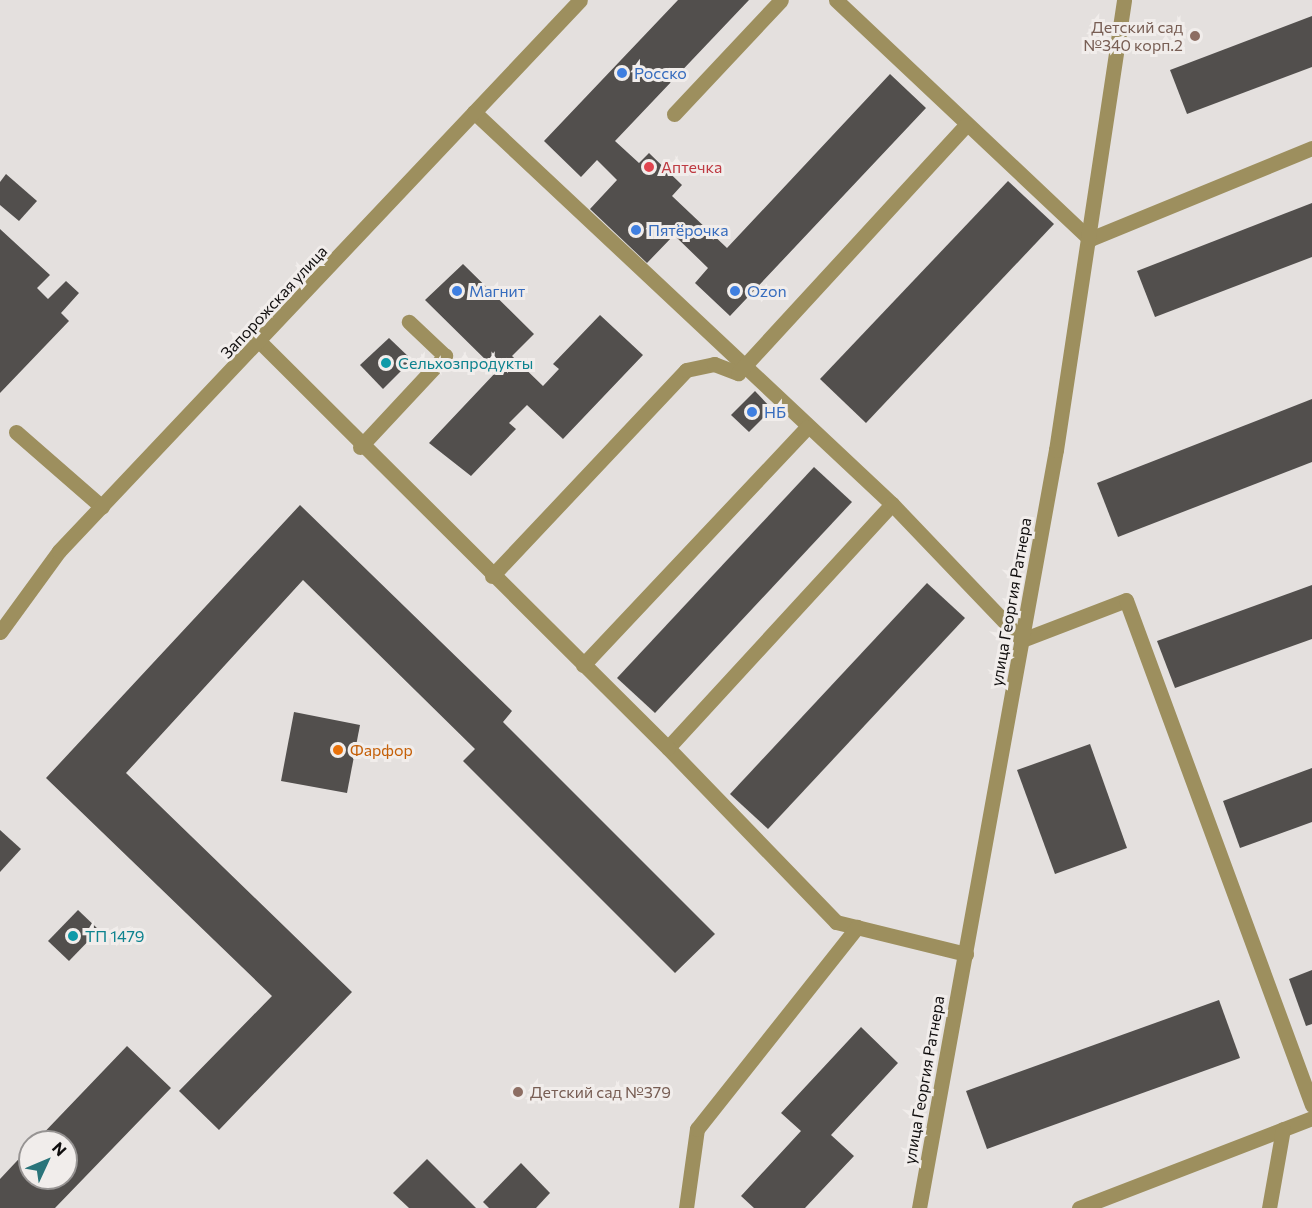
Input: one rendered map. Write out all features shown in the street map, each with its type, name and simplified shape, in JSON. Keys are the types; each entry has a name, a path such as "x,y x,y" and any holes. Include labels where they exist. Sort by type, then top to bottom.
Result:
{"street":[{"name":"Запорожская улица","path":"0,632 59,551 261,343 580,0"},
{"path":"674,114 781,0"},
{"path":"836,0 966,125 1090,239 1312,148"},
{"name":"улица Георгия Ратнера","path":"919,1208 1022,640 1090,239 1124,0"},
{"path":"474,112 743,367 892,504 1022,640 1126,600 1312,1105"},
{"path":"492,576 686,370 714,364 738,373 966,125"},
{"path":"360,447 445,356 409,322"},
{"path":"261,343 360,447 668,748 836,922 966,954"},
{"path":"583,665 807,427"},
{"path":"16,432 102,507"},
{"path":"668,748 892,504"},
{"path":"686,1208 697,1129 857,927"},
{"path":"1079,1208 1312,1118"},
{"path":"1269,1208 1283,1129"}],"building":[{"path":"678,0 749,0 615,141 639,163 649,153 682,185 672,196 727,248 890,74 926,108 730,316 695,283 708,268 674,235 647,263 590,209 617,180 597,160 581,177 544,141"},
{"path":"1312,16 1312,67 1187,114 1170,70"},
{"path":"6,174 37,201 19,221 0,205 0,182"},
{"path":"1008,181 1054,224 866,423 820,379"},
{"path":"1312,203 1312,257 1155,317 1137,271"},
{"path":"0,229 50,275 37,288 48,299 66,281 79,293 61,313 69,321 0,393"},
{"path":"463,264 534,334 512,356 543,386 559,369 553,364 600,315 643,355 563,439 527,405 509,423 516,429 471,476 429,443 497,371 425,300"},
{"name":"Сельхозпродукты","path":"389,338 412,360 383,389 360,365"},
{"name":"НБ","path":"755,391 772,409 749,432 731,415"},
{"path":"1312,399 1312,462 1118,537 1097,483"},
{"path":"814,467 852,502 655,713 617,678"},
{"path":"300,505 512,711 503,722 715,934 675,973 463,761 475,749 303,580 126,773 352,992 219,1130 179,1091 272,996 46,778"},
{"path":"927,583 965,618 768,829 730,794"},
{"path":"1312,585 1312,639 1175,688 1157,641"},
{"path":"294,712 360,725 347,793 281,781"},
{"path":"1090,744 1127,848 1055,874 1017,770"},
{"path":"1312,768 1312,822 1240,848 1223,801"},
{"path":"0,830 21,849 0,872"},
{"name":"ТП 1479","path":"78,910 99,930 69,961 48,941"},
{"path":"1312,970 1312,1024 1306,1026 1289,979"},
{"path":"1219,1000 1240,1058 987,1149 966,1091"},
{"path":"861,1027 898,1063 831,1135 854,1156 805,1208 754,1208 741,1196 801,1131 781,1113"},
{"path":"127,1046 171,1088 78,1184 78,1130 46,1130"},
{"path":"427,1159 476,1208 409,1208 393,1193"},
{"path":"18,1160 18,1190 72,1190 55,1208 0,1208 0,1179"},
{"path":"521,1163 550,1193 536,1208 489,1208 483,1202"}],"place":[{"name":"Детский сад №340 корп.2","path":"1195,36"},
{"name":"Росско","path":"622,73"},
{"name":"Аптечка","path":"649,167"},
{"name":"Пятёрочка","path":"636,230"},
{"name":"Магнит","path":"457,291"},
{"name":"Ozon","path":"735,291"},
{"name":"Сельхозпродукты","path":"386,363"},
{"name":"НБ","path":"752,412"},
{"name":"Фарфор","path":"338,750"},
{"name":"ТП 1479","path":"73,936"},
{"name":"Детский сад №379","path":"518,1092"}]}
